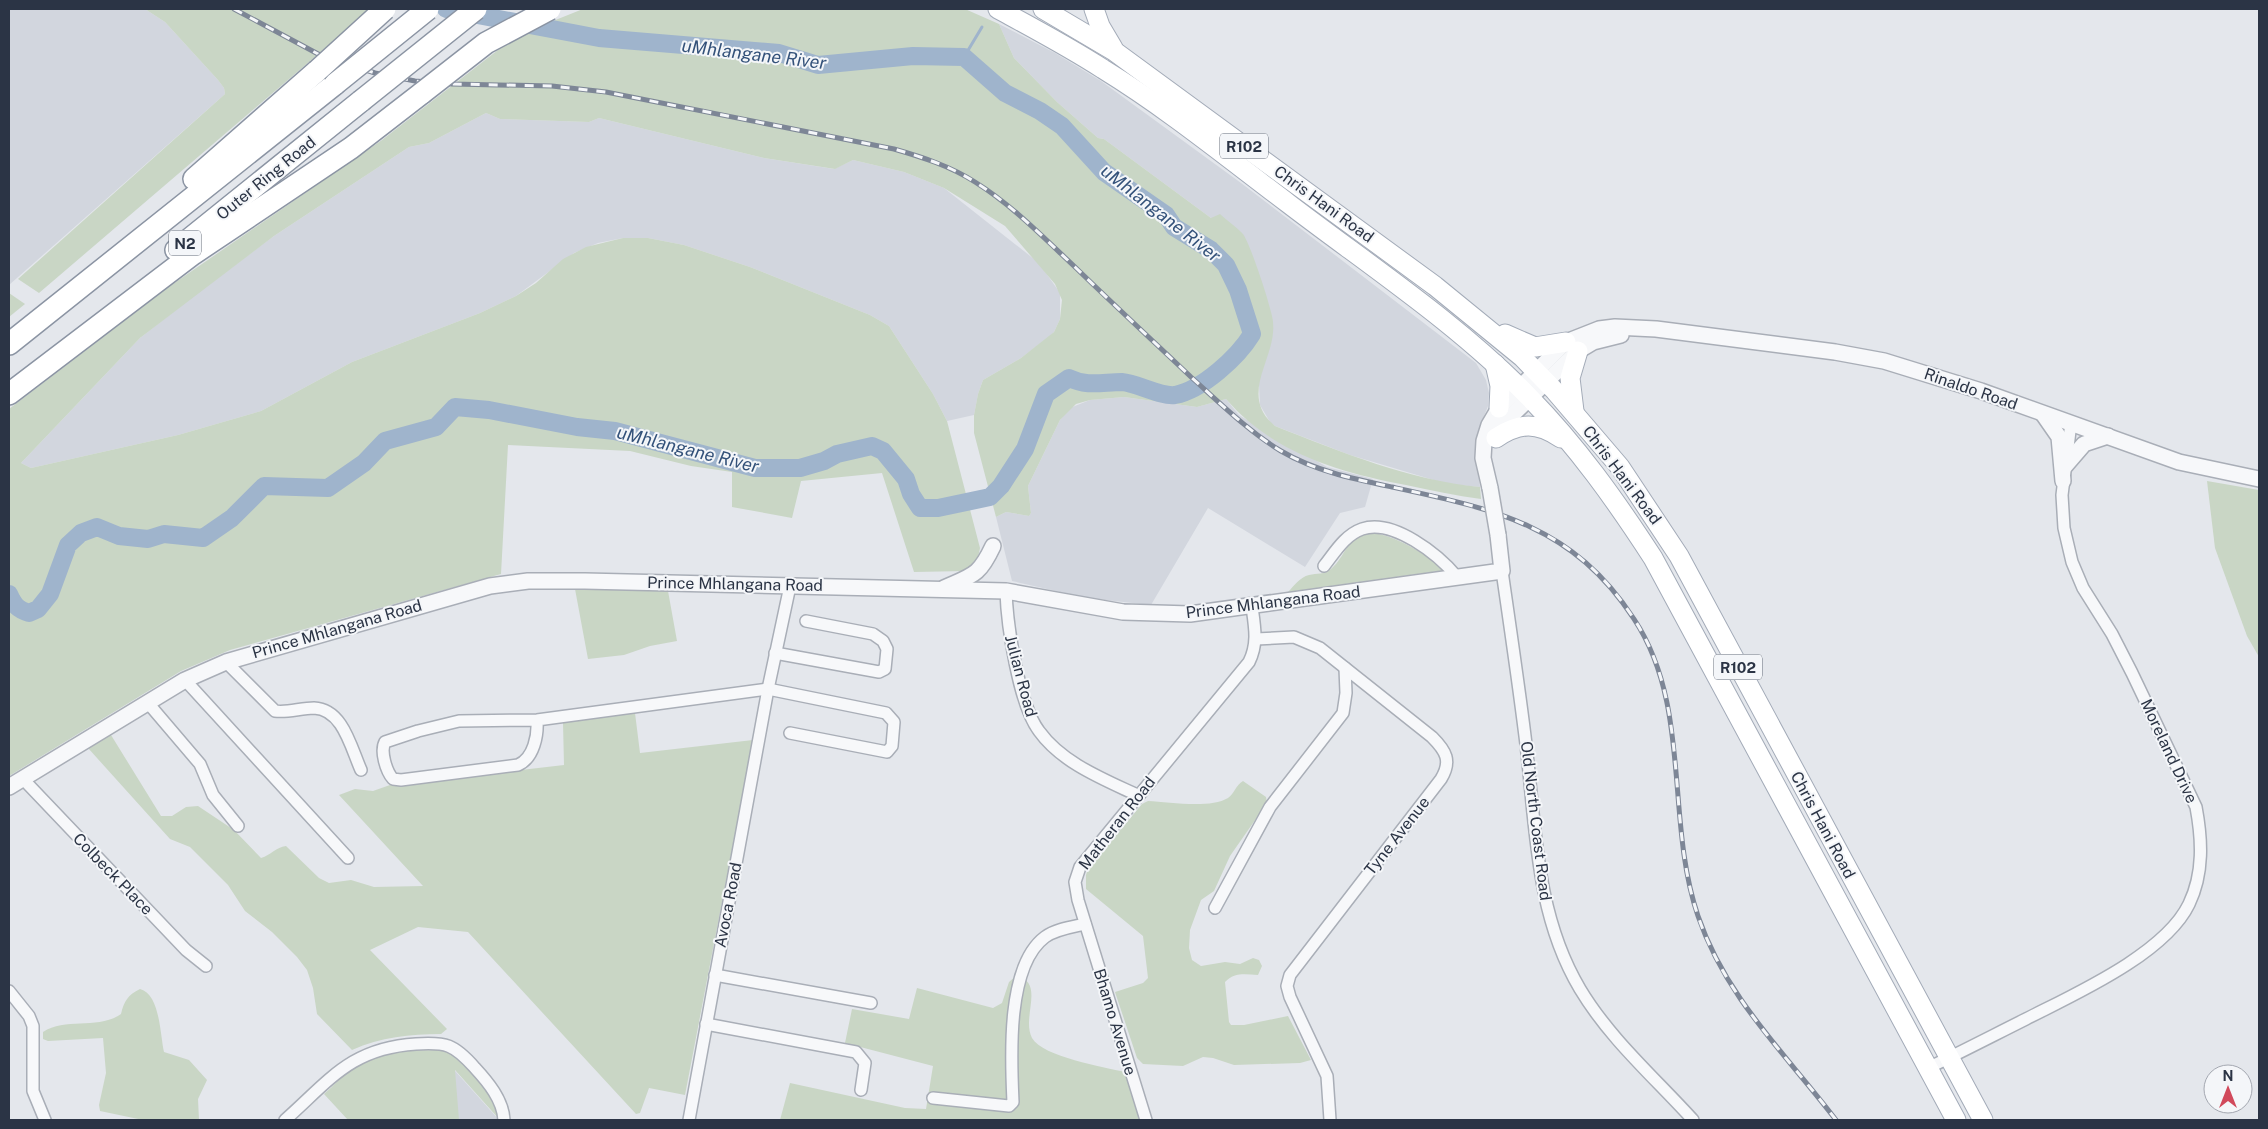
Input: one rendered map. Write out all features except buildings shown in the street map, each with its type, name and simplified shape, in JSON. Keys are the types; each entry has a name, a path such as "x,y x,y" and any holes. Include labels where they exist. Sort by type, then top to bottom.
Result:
{"highway":[{"path":"9,340 317,71 385,9"},
{"name":"Outer Ring Road","path":"9,344 428,9"},
{"name":"Outer Ring Road","path":"9,385 476,9"},
{"path":"9,394 194,254 351,148 486,43 550,9"}],"main road":[{"name":"R102","path":"998,9 1036,29"},
{"path":"1094,9 1100,26 1114,51"},
{"name":"Chris Hani Road","path":"1048,10 1114,51 1435,286 1541,376 1575,413 1620,467 1678,556 1982,1120"},
{"name":"Chris Hani Road","path":"1036,29 1104,69 1170,115 1424,306 1495,364 1525,392 1571,444 1613,498 1653,558 1956,1120"},
{"path":"1477,320 1524,344 1545,347 1572,347 1570,378 1575,413"},
{"path":"1495,364 1500,386 1499,408"},
{"path":"1496,438 1510,429 1533,426 1555,434 1571,444"}],"street":[{"name":"Chris Hani Road","path":"1036,29 1048,10"},
{"name":"Rinaldo Road","path":"1525,392 1572,347 1606,338 1637,333 1675,333 1835,352 1884,361 1945,379 2179,462 2259,478"},
{"name":"Old North Coast Road","path":"1525,392 1499,408 1489,425 1484,441 1484,458 1498,535 1525,736 1539,870 1546,904 1561,953 1579,988 1600,1020 1624,1049 1693,1120"},
{"name":"Old North Coast Road","path":"1489,482 1496,438 1502,425 1525,392"},
{"path":"2043,414 2059,437 2064,474"},
{"name":"Moreland Drive","path":"1928,1068 2092,985 2142,955 2177,922 2189,904 2197,881 2201,856 2201,834 2196,806 2132,673 2112,634 2083,588 2072,562 2064,528 2064,474 2071,423"},
{"path":"2064,474 2084,444 2108,436"},
{"path":"1324,566 1351,535 1363,529 1380,527 1404,536 1434,553 1457,577"},
{"path":"943,589 975,573 984,565 993,546"},
{"name":"Prince Mhlangana Road","path":"9,787 185,680 226,662 490,586 528,581 566,581 943,589 1006,592 1123,612 1190,614 1252,607 1502,570"},
{"name":"Avoca Road","path":"689,1120 768,689 790,586"},
{"name":"Julian Road","path":"1006,592 1007,625 1034,724 1047,741 1074,762 1137,795"},
{"name":"Matheran Road","path":"1085,924 1075,882 1080,867 1137,795 1248,662 1254,652 1256,639 1252,607"},
{"path":"775,653 879,672 885,669 887,649 883,641 876,636 806,621"},
{"name":"Tyne Avenue","path":"1256,639 1280,636 1305,640 1345,668 1432,737 1442,747 1448,761 1447,770 1441,779 1290,975 1287,986 1290,997 1327,1076 1330,1120"},
{"path":"226,662 275,711 314,708 331,714 340,722 360,770"},
{"path":"1215,908 1270,807 1343,713 1346,693 1345,668"},
{"path":"185,680 348,858"},
{"path":"536,720 535,741 525,760 518,765 401,780 393,779 387,769 383,746 388,740 459,722 536,720 768,689 886,713 891,715 894,722 892,746 886,752 790,733"},
{"path":"148,703 200,764 213,795 238,826"},
{"name":"Colbeck Place","path":"23,779 186,950 206,966"},
{"path":"933,1098 1009,1106 1013,1102 1011,1051 1017,987 1028,961 1039,942 1053,933 1085,924"},
{"name":"Bhamo Avenue","path":"1085,924 1146,1120"},
{"path":"715,975 871,1003"},
{"path":"9,991 30,1016 32,1026 33,1090 44,1120"},
{"path":"706,1024 856,1052 865,1062 861,1090"},
{"path":"285,1120 347,1064 368,1052 405,1045 439,1043 457,1049 478,1072 496,1097 504,1120"}],"shaded area":[{"path":"9,9 145,9 165,22 218,80 224,88 225,94 9,285"},
{"path":"999,24 1055,53 1101,81 1241,183 1476,363 1486,380 1489,393 1488,406 1478,431 1475,447 1480,487 1447,484 1350,455 1275,426 1270,422 1260,405 1259,385 1211,218 1104,139 1098,138 1057,102 1014,58"},
{"path":"486,113 500,119 589,122 599,118 764,158 834,169 853,160 904,172 944,188 1039,263 1060,293 1060,319 1054,332 1049,337 1021,358 983,380 974,415 947,421 933,394 889,326 870,315 750,267 684,245 648,238 623,238 598,243 574,253 516,296 480,313 352,362 261,411 178,435 31,468 21,463 140,338 200,291 274,236 409,147 429,143"},
{"path":"1124,397 1197,407 1226,399 1239,415 1327,467 1373,479 1365,507 1340,513 1305,567 1208,508 1151,605 1087,598 1012,581 996,517 1006,512 1029,516 1031,513 1028,486 1060,420 1070,408 1090,400"},
{"path":"447,1062 499,1120 355,1120"}],"green space":[{"path":"145,9 371,9 39,293 18,279 225,94 224,88 218,80 165,22"},
{"path":"583,9 965,9 999,24 1014,58 1057,102 1098,138 1104,139 1211,218 1220,214 1243,234 1260,276 1273,322 1273,336 1261,376 1259,401 1264,414 1275,426 1376,464 1427,478 1480,487 1481,499 1453,495 1356,474 1308,457 1286,447 1264,433 1244,418 1226,399 1197,407 1124,397 1090,400 1076,404 1060,420 1028,486 1031,513 1029,516 1006,512 996,517 974,433 974,415 978,394 983,380 1021,358 1054,332 1060,319 1062,300 1055,284 1005,226 944,188 904,172 853,160 835,169 764,158 599,118 589,122 500,119 486,113 429,143 409,147 274,236 140,338 21,463 31,468 178,435 261,411 352,362 480,313 516,296 536,283 563,259 586,247 623,238 648,238 684,245 750,267 870,315 889,326 933,394 947,421 980,548 977,562 966,571 914,572 882,473 801,481 792,518 732,507 732,472 691,466 630,451 508,445 501,574 230,650 181,671 9,776 9,409 170,286 382,140 498,50 533,29"},
{"path":"9,293 25,304 9,317"},
{"path":"2207,481 2259,490 2259,657 2247,636 2215,548"},
{"path":"1370,533 1399,541 1430,558 1446,570 1288,592 1306,576 1323,573 1331,569 1350,543"},
{"path":"575,589 668,591 677,641 650,646 624,655 588,659"},
{"path":"635,713 640,753 753,740 685,1095 649,1088 640,1113 636,1114 468,932 418,927 370,950 447,1029 441,1034 396,1037 352,1050 317,1014 313,988 307,970 297,957 272,932 245,911 228,885 190,847 170,839 88,748 111,735 161,816 172,816 186,807 198,806 234,830 261,858 286,846 319,878 329,883 351,880 374,887 423,886 339,795 355,789 373,791 390,785 564,765 563,723"},
{"path":"1243,781 1266,797 1267,803 1230,856 1214,891 1201,900 1190,930 1189,948 1192,960 1201,966 1225,962 1240,964 1253,958 1259,960 1262,966 1258,975 1236,975 1225,982 1229,1022 1231,1025 1244,1025 1288,1016 1311,1060 1300,1063 1234,1065 1213,1058 1203,1057 1183,1066 1143,1064 1137,1058 1115,992 1143,983 1148,978 1143,936 1086,889 1088,869 1142,804 1148,801 1200,804 1220,801 1228,798"},
{"path":"1016,976 1025,980 1030,985 1029,1030 1032,1038 1038,1045 1061,1056 1125,1072 1140,1120 780,1120 790,1083 905,1108 926,1109 933,1066 845,1043 852,1009 909,1019 917,988 993,1008 1002,1003 1009,982"},
{"path":"140,989 147,992 152,998 160,1025 164,1052 189,1060 207,1080 198,1099 199,1120 143,1120 100,1111 99,1105 106,1073 103,1038 48,1041 43,1039 43,1032 62,1025 92,1023 112,1019 121,1014 127,999"},
{"path":"435,1050 455,1054 469,1067 487,1093 499,1119 455,1070 459,1120 348,1120 324,1094 349,1071 372,1058 392,1053"}],"waterway":[{"name":"uMhlangane River","path":"9,594 14,604 22,610 29,613 38,609 50,594 68,545 81,533 97,527 119,536 148,539 164,534 203,538 232,518 264,486 328,488 364,463 385,441 436,427 455,407 489,410 577,427 615,431 755,468 800,468 824,461 837,454 872,446 883,451 906,479 911,494 920,508 938,508 990,497 1001,486 1025,449 1046,394 1069,378 1089,383 1122,382 1163,394 1175,395 1208,380 1238,353 1252,334 1238,290 1226,265 1211,250 1174,227 1166,215 1104,172 1062,126 1040,111 1005,93 964,57 913,56 818,65 779,53 599,38 446,9"},
{"path":"964,57 982,27"}],"railway":[{"path":"234,9 320,55 375,73 415,81 452,84 552,86 606,92 894,149 936,162 975,182 1014,211 1224,407 1257,435 1281,451 1307,464 1335,474 1429,495 1497,514 1528,526 1558,542 1585,562 1610,587 1634,619 1652,653 1664,689 1671,726 1682,841 1688,879 1698,916 1710,946 1724,973 1758,1024 1836,1120"}]}
